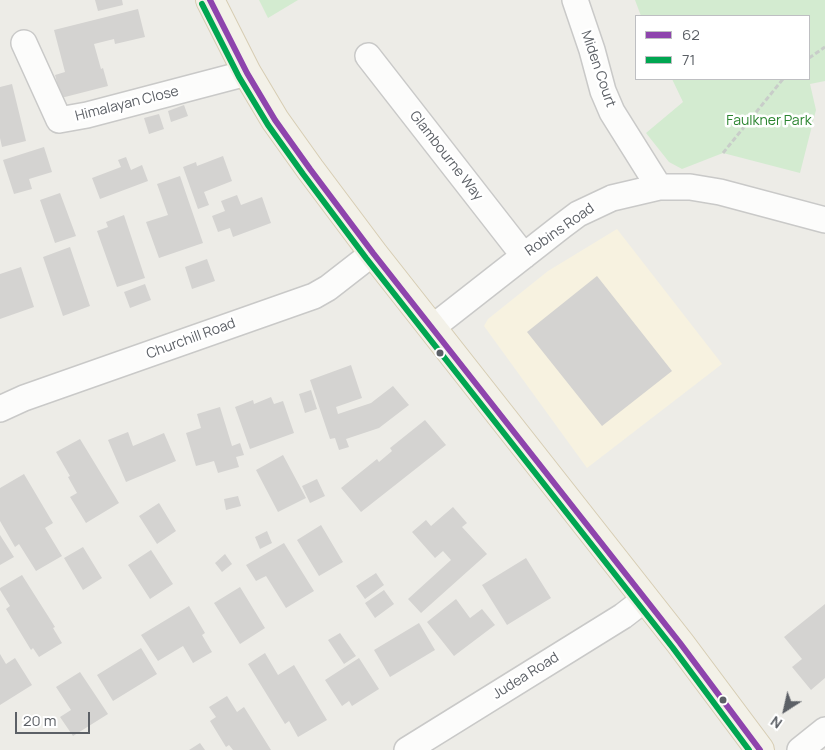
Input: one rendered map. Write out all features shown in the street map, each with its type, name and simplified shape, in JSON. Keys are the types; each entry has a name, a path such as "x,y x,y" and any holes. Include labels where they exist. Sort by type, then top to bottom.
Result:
{"main road":[{"path":"210,0 247,73 281,128 373,253 645,599 760,750"}],"street":[{"name":"Miden Court","path":"575,0 592,50 603,91 612,112 659,186"},
{"name":"Himalayan Close","path":"24,43 59,120 87,115 247,73"},
{"name":"Glambourne Way","path":"368,56 524,256"},
{"name":"Robins Road","path":"433,327 578,214 612,198 659,186 690,187 720,192 825,220"},
{"name":"Churchill Road","path":"0,409 24,398 314,296 328,288 373,253"},
{"name":"Judea Road","path":"407,750 615,621 645,599"},
{"path":"800,750 825,730"}],"path":[{"path":"810,57 825,47"},
{"path":"723,153 782,80"}],"shaded area":[{"path":"617,229 722,364 587,468 484,326 488,319 548,271"}],"green space":[{"path":"259,0 298,0 268,18"},
{"name":"Faulkner Park","path":"635,0 825,0 825,81 810,84 816,110 800,173 723,153 682,169 669,162 646,133 683,102 672,80 810,80 810,15 641,15"}],"building":[{"path":"95,0 122,0 123,5 98,11"},
{"path":"138,9 145,37 115,44 114,39 94,44 108,86 61,98 55,75 65,72 54,30"},
{"path":"12,84 26,141 2,147 0,138 0,87"},
{"path":"184,105 188,116 171,122 168,111"},
{"path":"159,114 164,129 149,134 144,118"},
{"path":"44,147 52,172 29,179 32,189 14,194 3,160"},
{"path":"223,156 232,181 204,192 209,205 198,209 183,167 196,162 197,166"},
{"path":"126,157 131,170 142,165 148,181 100,199 92,178 121,167 118,160"},
{"path":"180,176 203,243 159,258 146,222 168,215 157,184"},
{"path":"60,193 76,236 55,243 40,200"},
{"path":"237,195 241,205 262,197 271,223 233,237 230,228 218,232 212,216 225,211 221,201"},
{"path":"124,215 145,278 117,287 97,231 108,227 106,222"},
{"path":"70,247 90,306 63,316 43,257"},
{"path":"207,259 215,281 192,289 185,267"},
{"path":"21,267 34,307 0,319 0,274"},
{"path":"597,276 672,371 602,426 527,332"},
{"path":"145,284 151,300 130,308 124,292"},
{"path":"351,365 362,398 336,407 338,414 371,403 393,386 409,405 379,428 346,439 349,447 339,450 335,438 330,439 310,380"},
{"path":"311,390 317,409 305,413 299,394"},
{"path":"271,397 274,404 283,401 294,433 250,449 235,407 253,400 254,404"},
{"path":"220,407 232,446 240,443 244,455 236,457 239,467 218,473 214,461 196,466 186,433 201,428 197,414"},
{"path":"425,420 446,445 361,512 341,488 377,459 379,462 392,451 390,448"},
{"path":"128,432 133,446 164,433 176,461 126,482 108,440"},
{"path":"80,439 119,503 86,523 70,497 77,493 68,477 70,476 56,452"},
{"path":"283,455 306,498 278,512 256,470"},
{"path":"24,474 53,523 45,528 62,556 36,571 19,544 15,547 0,521 0,488"},
{"path":"317,479 325,496 310,503 302,486"},
{"path":"238,496 241,506 226,510 224,499"},
{"path":"159,503 176,531 157,544 139,516"},
{"path":"453,507 467,523 462,527 487,554 421,613 408,599 451,560 443,551 435,558 412,532 426,520 431,526"},
{"path":"321,525 343,562 319,576 297,540"},
{"path":"267,531 272,543 260,549 255,537"},
{"path":"0,535 14,557 0,565"},
{"path":"284,543 314,591 286,608 266,576 256,581 246,565"},
{"path":"83,547 102,578 83,590 64,558"},
{"path":"151,550 173,584 150,599 128,565"},
{"path":"225,554 232,564 222,572 215,563"},
{"path":"526,558 551,598 507,625 482,585"},
{"path":"376,573 384,585 365,599 356,586"},
{"path":"22,575 55,627 53,628 62,643 39,657 33,648 31,650 6,609 10,606 0,590 0,588"},
{"path":"240,587 265,628 240,644 214,603"},
{"path":"384,590 394,604 375,618 365,603"},
{"path":"456,599 470,618 482,609 495,625 454,656 427,622"},
{"path":"825,604 825,678 811,690 792,667 802,659 784,637"},
{"path":"189,606 205,633 202,635 212,652 193,663 183,646 158,661 141,635"},
{"path":"419,623 435,650 390,677 374,650"},
{"path":"340,633 356,656 344,664 328,640"},
{"path":"141,648 157,674 113,701 97,675"},
{"path":"265,653 278,675 294,665 327,720 298,737 289,721 285,724 248,664"},
{"path":"0,654 6,664 15,658 32,685 0,705"},
{"path":"359,658 379,689 352,706 349,701 342,706 325,680"},
{"path":"80,672 108,714 73,736 60,717 71,710 56,687"},
{"path":"227,696 237,712 244,707 271,750 233,750 229,745 226,747 210,721 216,717 209,707"},
{"path":"200,743 205,750 189,750"}],"transit line":[{"name":"62","path":"210,0 247,73 275,120 310,169 373,253 680,643 760,750"},
{"name":"71","path":"202,4 239,77 268,125 303,174 366,258 673,648 749,750"}]}
